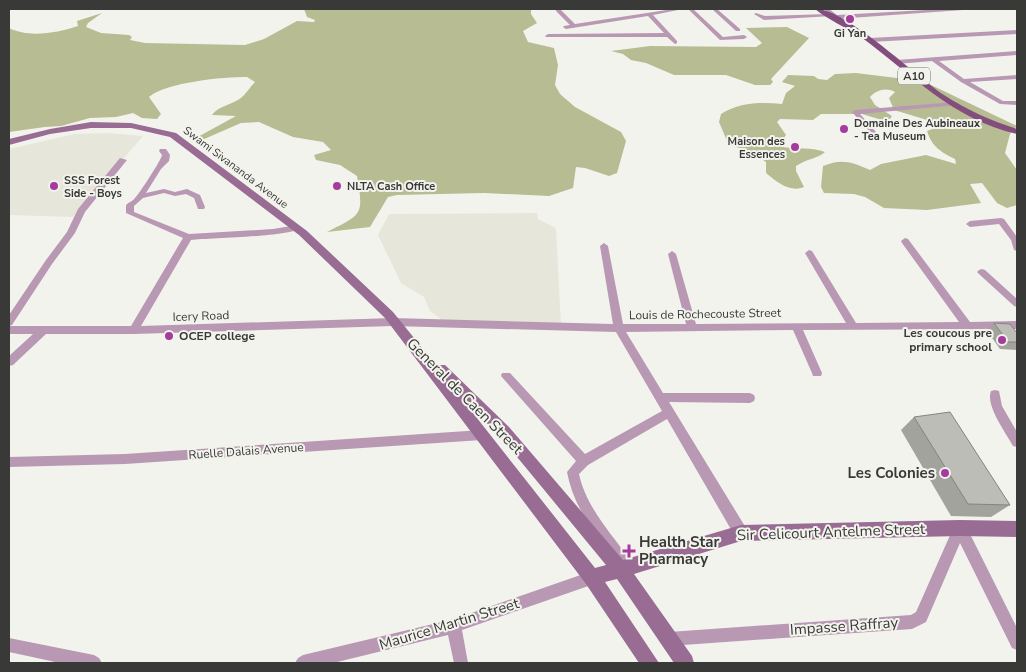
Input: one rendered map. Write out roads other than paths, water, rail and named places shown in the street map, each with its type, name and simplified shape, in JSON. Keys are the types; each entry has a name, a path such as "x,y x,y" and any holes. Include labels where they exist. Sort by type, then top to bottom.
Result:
{"main road":[{"name":"A10","path":"818,9 831,13 870,40 935,92 995,124 1017,132"}],"street":[{"path":"566,27 681,9"},
{"path":"690,9 722,38 744,37"},
{"path":"714,9 738,30"},
{"path":"769,9 778,18"},
{"path":"756,14 762,18 778,18 831,13 963,9"},
{"path":"558,10 574,26"},
{"path":"649,14 675,42"},
{"path":"870,40 1017,32"},
{"path":"548,36 669,35"},
{"path":"896,62 1014,55"},
{"path":"933,59 963,82 1002,104 1017,103"},
{"path":"963,82 1017,77"},
{"path":"873,132 855,112 956,104"},
{"name":"Swami Sivananda Avenue","path":"9,142 41,133 87,125 119,124 151,128 173,135 297,228 404,334"},
{"path":"163,151 166,155 165,160 139,197 130,205 130,213 188,237 273,232 297,228"},
{"path":"9,322 49,262 72,233 81,211 123,160"},
{"path":"139,197 164,191 175,194 187,191 197,197 201,207"},
{"path":"970,224 1000,221 1015,240 1017,248"},
{"path":"134,330 188,237"},
{"path":"906,241 967,325"},
{"path":"604,246 619,328 741,533"},
{"path":"809,253 852,325"},
{"path":"672,254 692,327"},
{"path":"982,272 1017,304"},
{"name":"Louis de Rochecouste Street","path":"393,322 619,328 1017,325"},
{"name":"Icery Road","path":"9,330 134,330 393,322"},
{"path":"796,326 817,373"},
{"path":"9,362 44,330"},
{"name":"General de Caen Street","path":"404,334 592,578 650,663"},
{"name":"General de Caen Street","path":"404,334 504,432 623,568 685,663"},
{"path":"506,376 584,462"},
{"path":"995,394 997,406 1017,442"},
{"path":"661,396 750,398"},
{"path":"623,568 574,485 573,472 584,462 670,412"},
{"name":"Ruelle Dalais Avenue","path":"9,462 125,459 482,435"},
{"path":"960,528 1017,643"},
{"name":"Sir Celicourt Antelme Street","path":"592,578 741,533 960,528 1017,529"},
{"name":"Impasse Raffray","path":"669,639 912,622 921,617 960,528"},
{"name":"Maurice Martin Street","path":"303,663 454,626 592,578"},
{"path":"454,626 461,663"},
{"path":"9,645 94,663"}],"place":[{"name":"Gi Yan","path":"850,19"},
{"name":"Domaine Des Aubineaux - Tea Museum","path":"844,129"},
{"name":"Maison des Essences","path":"795,147"},
{"name":"SSS Forest Side - Boys","path":"54,186"},
{"name":"NLTA Cash Office","path":"337,186"},
{"name":"OCEP college","path":"169,336"},
{"name":"Les coucous pre primary school","path":"1002,340"},
{"name":"Les Colonies","path":"945,473"},
{"name":"Health Star Pharmacy","path":"629,551"}]}
